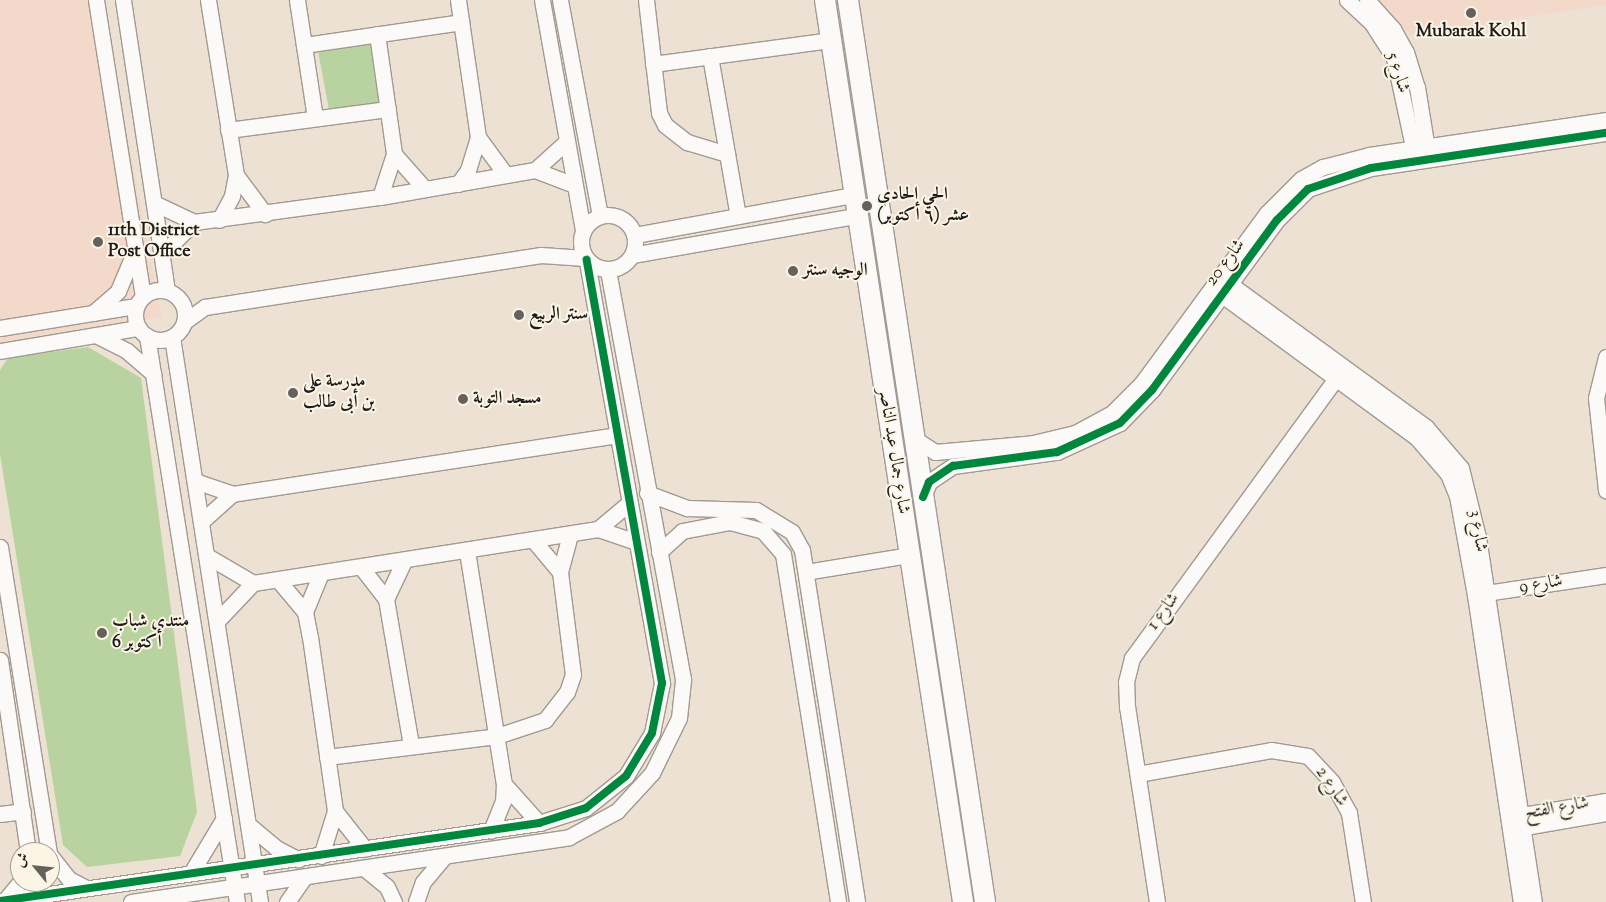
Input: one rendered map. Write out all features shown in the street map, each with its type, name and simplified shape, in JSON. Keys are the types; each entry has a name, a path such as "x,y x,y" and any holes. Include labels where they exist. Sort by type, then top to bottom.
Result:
{"main road":[{"name":"شارع جمال عبد الناصر","path":"825,0 856,216 963,902"},
{"name":"شارع جمال عبد الناصر","path":"848,0 923,497 960,727 985,902"},
{"path":"936,730 949,734 960,727"},
{"path":"944,777 955,767 966,771"}],"street":[{"path":"96,0 135,244 143,332 153,374 235,895"},
{"path":"123,0 162,254 172,293 184,322"},
{"path":"208,0 236,175 265,214"},
{"path":"297,0 315,118"},
{"path":"458,0 478,137 468,170 458,184"},
{"path":"2,900 190,873 255,866 491,831 563,818 607,794 636,762 652,733 662,683 616,435 542,0"},
{"path":"560,0 600,216"},
{"path":"646,0 653,64 665,125 687,142 727,154"},
{"name":"شارع 5","path":"1348,0 1371,22 1394,58 1421,154"},
{"name":"شارع 5","path":"1367,0 1393,29 1409,60 1421,154"},
{"path":"304,45 461,22"},
{"path":"377,34 394,154 380,198"},
{"path":"653,64 831,40"},
{"path":"710,56 738,216"},
{"path":"228,130 388,109"},
{"name":"شارع 20","path":"1421,154 1606,120"},
{"name":"شارع 20","path":"923,497 934,477 953,466 1057,452 1108,431 1138,408 1268,213 1301,178 1345,160 1421,154 1606,134"},
{"path":"478,137 506,175"},
{"path":"534,170 566,142"},
{"path":"394,154 425,189"},
{"path":"154,203 194,222 380,198 534,170 574,184"},
{"path":"219,220 236,175"},
{"path":"635,235 853,195"},
{"path":"541,255 582,232 600,216"},
{"path":"600,216 625,220 635,235 632,255"},
{"path":"608,270 632,255 856,216"},
{"path":"162,254 194,222"},
{"path":"92,313 122,284 135,244"},
{"path":"260,902 250,826 172,337 184,322 205,306 541,255 586,259 608,270"},
{"path":"131,902 235,895 258,885 443,858 569,837 617,811 652,773 679,718 683,700 683,678 608,270"},
{"name":"شارع 20","path":"915,439 935,452 948,452 1054,440 1094,424 1129,399 1220,286"},
{"name":"شارع 3","path":"1220,286 1340,373 1436,455 1457,496 1481,594 1515,822 1521,902"},
{"path":"0,328 92,313 172,293 205,306"},
{"path":"0,351 96,335 143,332 172,337"},
{"path":"96,335 128,351 153,374"},
{"path":"1606,358 1596,398 1606,490"},
{"name":"شارع 1","path":"1157,902 1127,707 1126,682 1132,658 1340,373"},
{"path":"195,481 232,494 616,435"},
{"path":"648,493 673,505 756,510 775,518 792,532 802,550 857,902"},
{"path":"201,522 232,494"},
{"path":"598,529 629,503"},
{"path":"715,523 710,515 716,507"},
{"path":"659,552 682,531 715,523 748,525 764,532 783,554 838,902"},
{"path":"207,556 253,583 534,541 598,529 636,542"},
{"path":"327,757 497,736 545,720 568,692 572,663 560,572 570,534"},
{"path":"534,541 560,572"},
{"path":"0,547 3,583 47,842"},
{"path":"467,551 504,784 504,800 491,831"},
{"path":"806,572 909,554"},
{"path":"386,599 404,561"},
{"path":"360,567 386,599 411,746"},
{"path":"321,573 305,612 335,811 321,856"},
{"name":"شارع 9","path":"1481,594 1606,575"},
{"path":"278,580 305,612"},
{"path":"217,621 253,583"},
{"path":"0,660 27,842"},
{"name":"شارع 2","path":"1138,774 1271,750 1308,756 1332,782 1349,813 1362,902"},
{"path":"504,784 539,823"},
{"name":"شارع الفتح","path":"1515,822 1606,801"},
{"path":"0,814 23,811"},
{"path":"335,811 366,849"},
{"name":"شارع الفتح","path":"1515,822 1606,813"},
{"path":"190,873 224,818"},
{"name":"شارع 3","path":"1515,822 1534,902"},
{"path":"250,826 276,848 298,859"},
{"path":"416,902 423,882 443,858"},
{"path":"60,867 69,879 84,888"},
{"path":"365,869 382,882 394,902"},
{"path":"286,902 304,878"}],"shaded area":[{"path":"0,0 101,0 162,317 0,344"},
{"name":"Mubarak Kohl","path":"1378,0 1606,0 1606,5 1410,34"}],"green space":[{"path":"374,44 379,104 329,110 318,51"},
{"name":"منتدى شباب 6 أكتوبر","path":"88,347 141,378 197,812 180,856 87,867 63,845 0,454 0,370 8,358"}],"cycle path":[{"path":"923,497 929,482 953,466 1057,452 1120,423 1152,390 1277,220 1308,189 1371,168 1606,133"},
{"path":"0,901 539,823 586,808 626,776 652,733 662,683 587,260"}],"place":[{"name":"Mubarak Kohl","path":"1471,13"},
{"name":"الحي الحادي عشر (٦ أكتوبر)","path":"867,206"},
{"name":"11th District Post Office","path":"98,242"},
{"name":"الوجيه سنتر","path":"793,271"},
{"name":"سنتر الربيع","path":"519,315"},
{"name":"مدرسة على بن أبى طالب","path":"293,393"},
{"name":"مسجد التوبة","path":"463,399"},
{"name":"منتدى شباب 6 أكتوبر","path":"102,633"}]}
